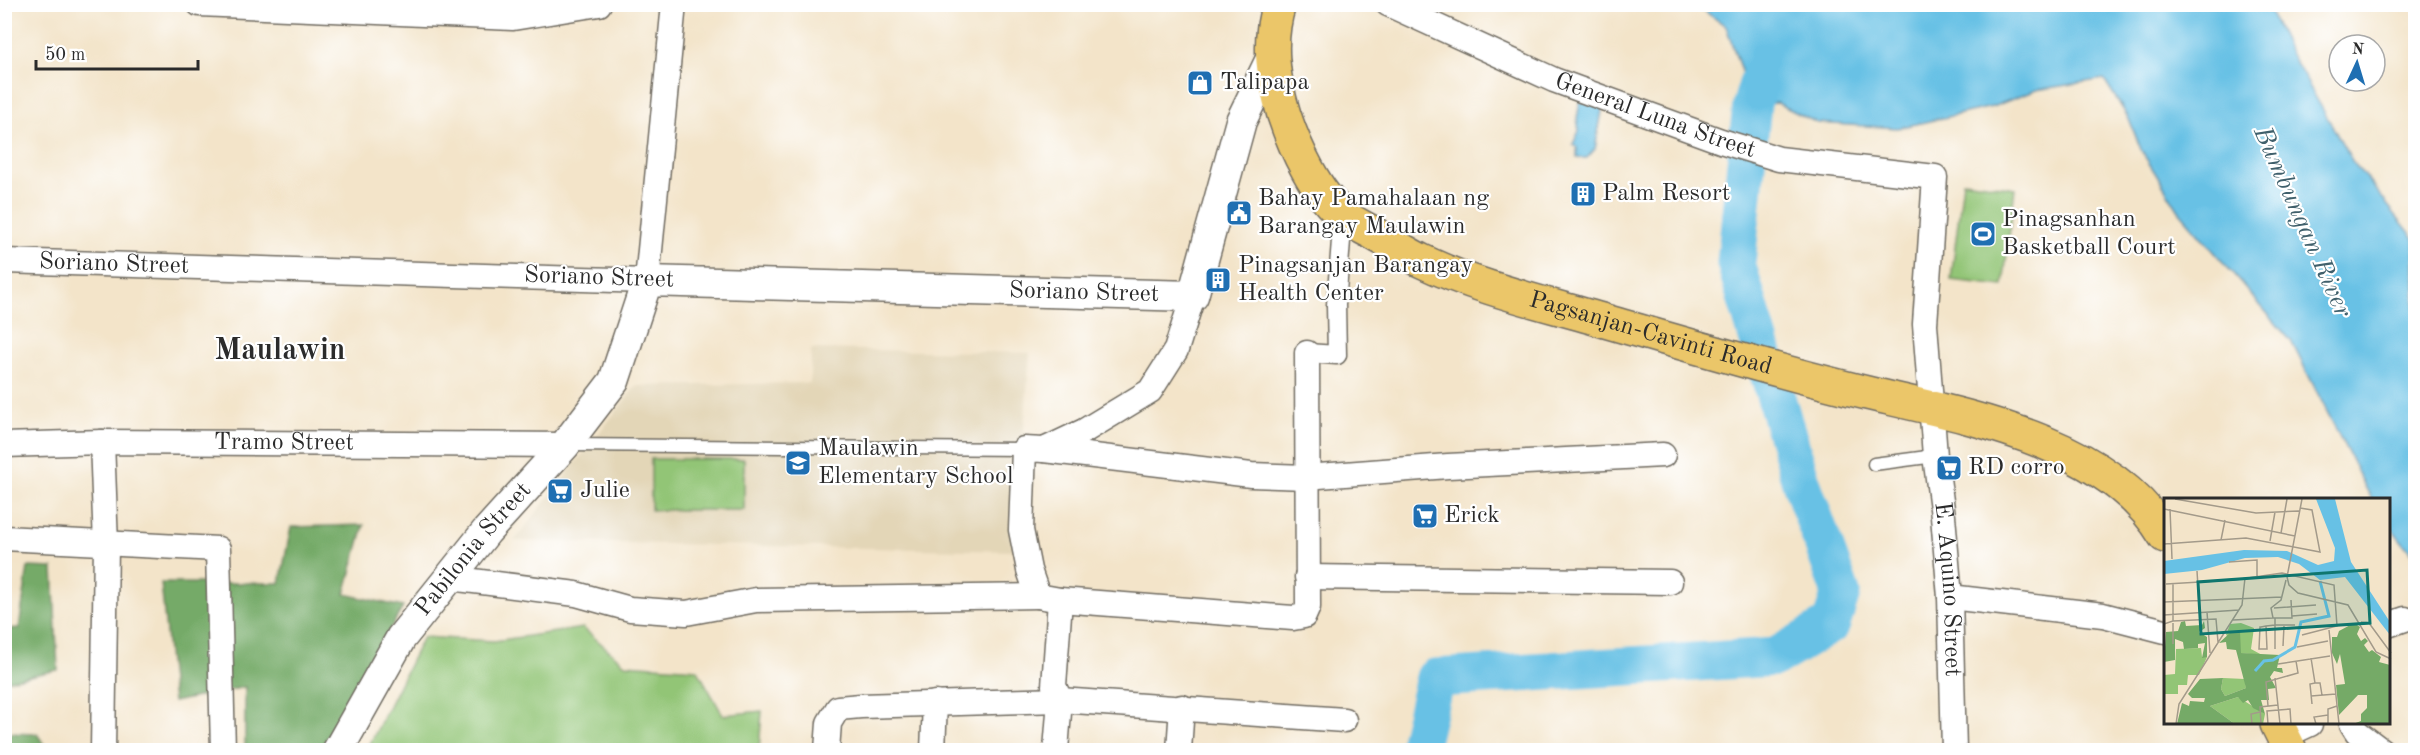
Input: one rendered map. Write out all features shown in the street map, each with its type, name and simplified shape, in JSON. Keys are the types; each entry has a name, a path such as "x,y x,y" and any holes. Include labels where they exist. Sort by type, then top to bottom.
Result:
{"main road":[{"name":"Pagsanjan-Cavinti Road","path":"1280,4 1272,27 1272,57 1276,87 1293,143 1314,180 1343,215 1423,261 1494,288 1748,362 1931,408 2040,441 2077,457 2125,488 2145,506 2164,534"}],"street":[{"path":"199,4 513,18 599,4"},
{"name":"Pabilonia Street","path":"338,750 401,638 486,532 565,445 614,381 647,280 674,4"},
{"name":"General Luna Street","path":"1388,4 1554,80 1721,141 1779,159 1935,177"},
{"path":"1034,449 1084,431 1150,391 1176,350 1193,297 1241,121 1272,57"},
{"name":"E. Aquino Street","path":"1935,177 1925,324 1935,456 1950,597 1954,750"},
{"path":"450,579 566,593 630,609 686,613 756,600 1049,598 1304,616 1308,607 1307,353 1337,355 1336,305 1343,215"},
{"name":"Soriano Street","path":"4,261 1193,297"},
{"path":"102,442 105,545 103,750"},
{"name":"Tramo Street","path":"4,445 102,442 565,445"},
{"path":"1034,449 1251,475 1306,477 1448,465 1664,455"},
{"path":"1034,449 1021,530 1029,570 1049,598 1054,687 1060,700 1056,750"},
{"path":"4,538 105,545 218,549 223,750"},
{"path":"1308,577 1670,582"},
{"path":"1950,597 2103,615 2164,631"},
{"path":"827,750 829,723 838,708 1060,700 1344,720"},
{"path":"933,750 935,703"},
{"path":"1179,750 1182,707"},
{"path":"2353,725 2356,732 2380,750"}],"lane":[{"path":"565,445 1034,449"},
{"path":"1874,464 1935,456"}],"shaded area":[{"name":"Maulawin Elementary School","path":"811,349 1030,353 1014,551 514,541 636,386 810,383"}],"green space":[{"name":"Pinagsanhan Basketball Court","path":"1963,181 2015,188 2003,286 1951,280"},
{"path":"651,459 744,459 744,510 651,510"},
{"path":"364,525 345,594 403,607 320,750 245,750 245,687 173,702 161,583 280,583 291,527"},
{"path":"28,567 53,568 58,670 5,681 5,629 19,628"},
{"path":"583,628 625,664 697,669 723,715 762,711 759,750 367,750 423,637 494,641"},
{"path":"5,733 37,734 48,750 5,750"}],"water":[{"name":"Bumbungan River","path":"1695,5 2267,5 2288,49 2353,162 2415,239 2415,558 2390,526 2390,498 2371,498 2291,341 2179,211 2142,152 2128,117 2104,79 2036,90 1992,107 1898,128 1817,123 1777,103 1752,104 1726,26"},
{"path":"1580,102 1603,106 1595,149 1587,158 1577,158 1577,148 1573,144 1579,131 1577,118"}],"waterway":[{"path":"1418,750 1435,678 1776,657 1831,624 1841,593 1801,482 1736,263 1752,104 1782,4"}],"place":[{"name":"Talipapa","path":"1200,83"},
{"name":"Palm Resort","path":"1583,194"},
{"name":"Bahay Pamahalaan ng Barangay Maulawin","path":"1239,213"},
{"name":"Pinagsanhan Basketball Court","path":"1983,234"},
{"name":"Pinagsanjan Barangay Health Center","path":"1218,280"},
{"name":"Maulawin Elementary School","path":"798,463"},
{"name":"RD corro","path":"1949,468"},
{"name":"Julie","path":"560,491"},
{"name":"Erick","path":"1425,516"}],"district":[{"name":"Maulawin","path":"280,351"}]}
